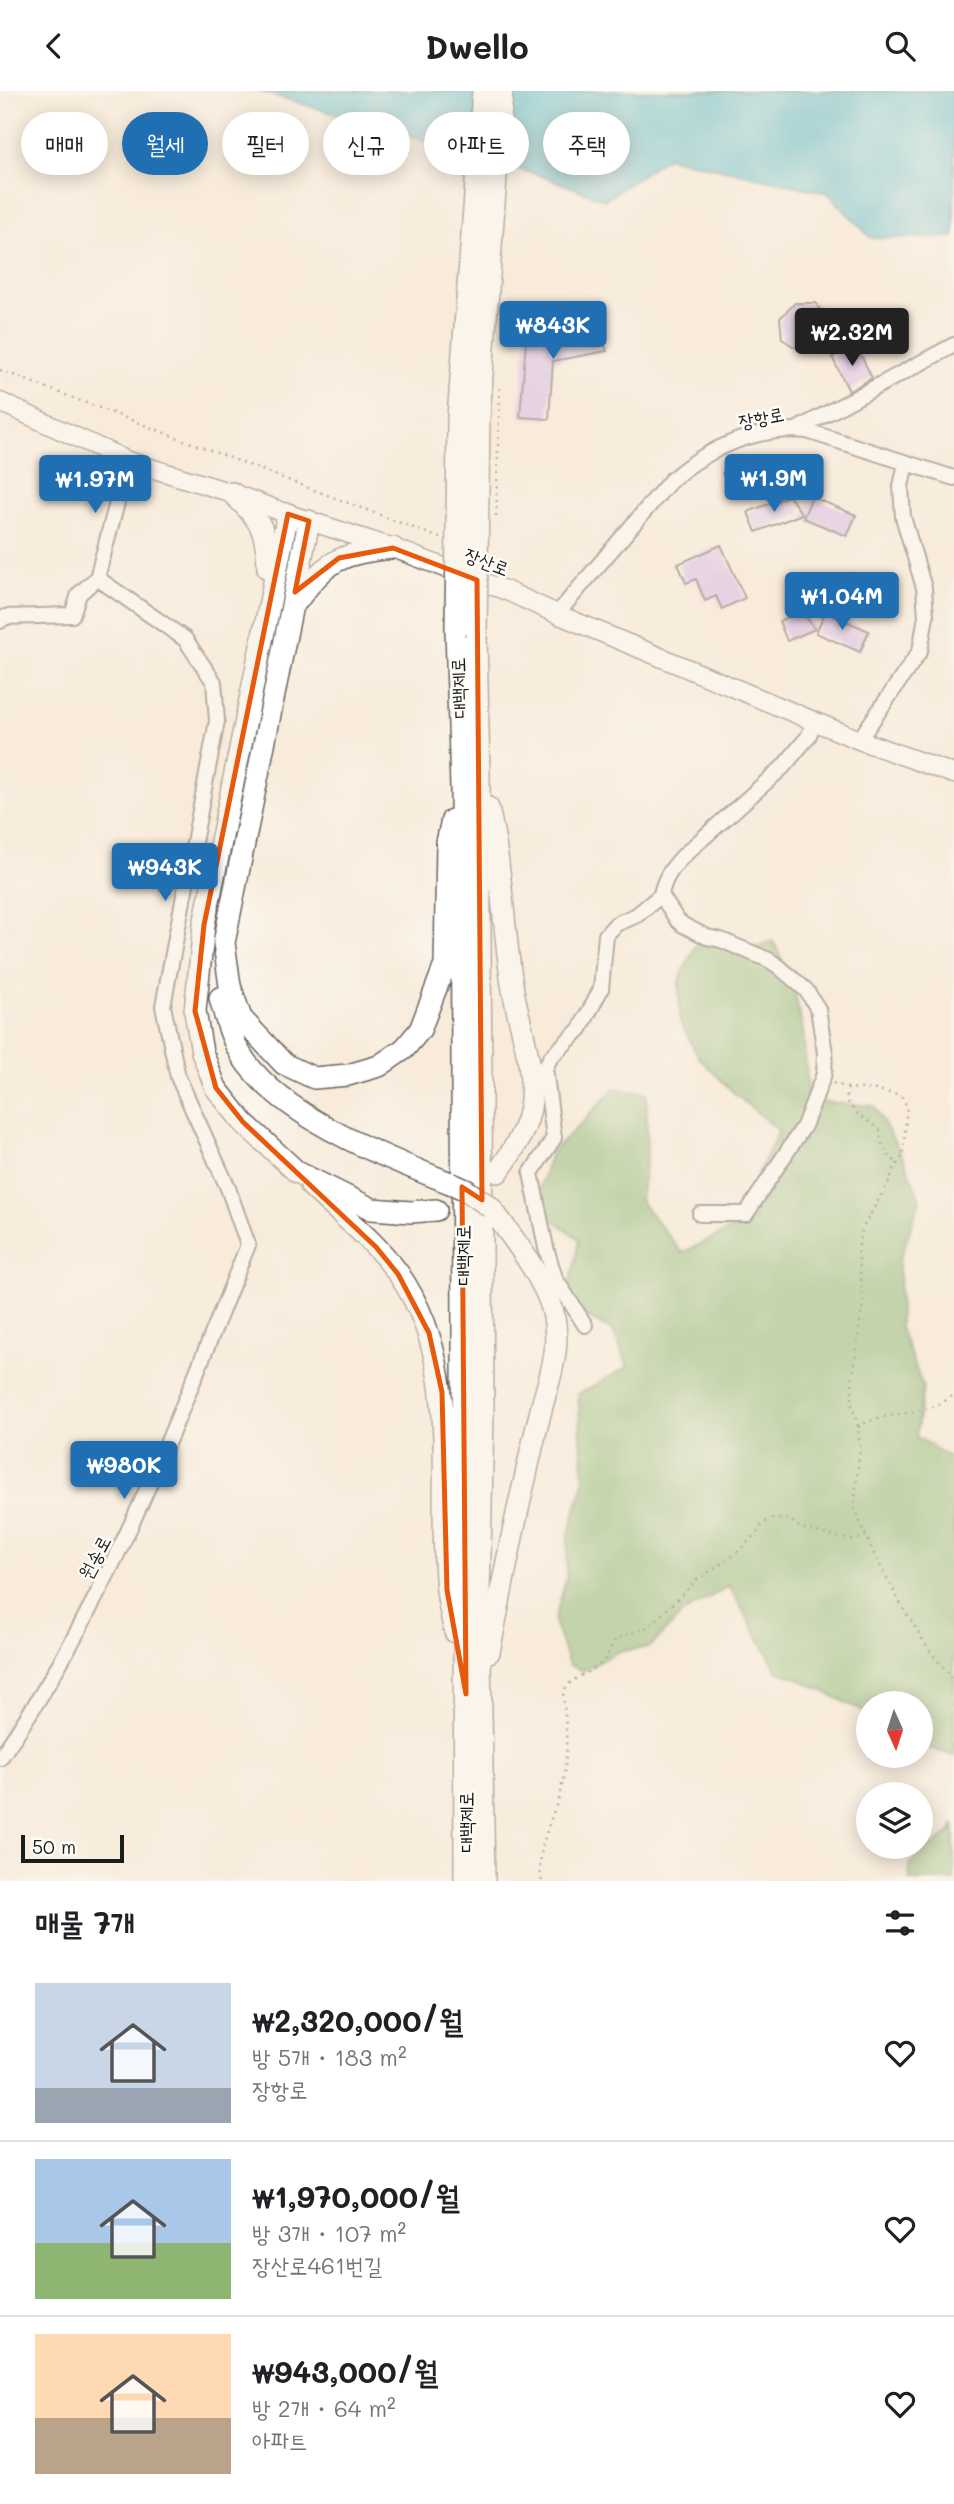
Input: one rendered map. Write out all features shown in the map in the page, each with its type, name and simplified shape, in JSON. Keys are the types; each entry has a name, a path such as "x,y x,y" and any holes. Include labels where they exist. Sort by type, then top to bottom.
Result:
{"highway":[{"path":"466,632 458,418 483,91"},
{"path":"466,632 502,91"},
{"path":"232,493 262,524 268,552 269,600"},
{"path":"288,514 204,925 195,1011 202,1052 216,1088 243,1122 376,1247 398,1274 429,1333 437,1359 442,1392 447,1590 473,1693"},
{"path":"309,521 216,982 230,1033 254,1072 288,1102 353,1141 384,1157 466,1190 490,1207 530,1264 552,1309 557,1332 556,1356 473,1693"},
{"path":"292,609 314,577 339,558 365,551 394,548"},
{"name":"대백제로","path":"465,1881 479,1600 483,1414 479,773 466,632"},
{"name":"대백제로","path":"466,632 461,788 462,1279 473,1693 484,1881"},
{"path":"479,773 495,839 507,950 530,1073 531,1102 525,1123 517,1146 498,1173"},
{"path":"224,943 230,986 241,1018 284,1064 314,1078 348,1075 379,1066 404,1049 420,1030 445,965 447,842 461,788"},
{"path":"297,1172 372,1209 401,1212 436,1210"}],"main road":[{"name":"장산로","path":"0,402 128,461 394,548 507,591 859,740 954,774"}],"street":[{"path":"796,430 954,345"},
{"name":"장항로","path":"558,614 662,491 689,465 724,445 768,432 807,431 954,478"},
{"path":"0,621 5,617 72,615 79,594 97,578 128,461"},
{"path":"859,740 920,651 926,617 924,588 904,517 901,486 906,463"},
{"name":"원송로","path":"0,1758 37,1705 137,1515 248,1245 228,1188 178,1077 163,1006 217,721 214,682 185,639 97,578"},
{"path":"585,1325 555,1277 546,1248 531,1173 554,1138 545,1068 551,1057 580,1029 601,989 606,935 616,924 637,915 661,895 670,870 783,767 808,737 815,721"},
{"path":"661,895 683,925 778,965 806,990 818,1009 823,1032 824,1074 804,1126 746,1214 700,1214"}],"path":[{"path":"0,370 443,540"},
{"path":"898,1164 884,1151 880,1130 864,1120 849,1104 846,1095 848,1088 878,1090 901,1096 907,1106 903,1157 859,1240 863,1301 852,1381 852,1405 860,1447 854,1507 902,1608 932,1654 954,1679"},
{"path":"858,1427 875,1419 928,1410 954,1394"},
{"path":"542,1881 539,1862 562,1785 567,1755 563,1692 567,1684 598,1666 606,1658 616,1639 646,1628 655,1621 697,1580 734,1555 757,1533 763,1523 782,1518 790,1520 800,1528 837,1537 854,1540 866,1537"}],"highlighted area":[{"path":"288,514 309,521 295,592 339,558 393,548 477,580 482,1200 462,1187 466,1694 447,1590 442,1392 429,1333 398,1274 376,1247 243,1122 216,1088 195,1011 204,925"}],"green space":[{"path":"718,941 734,953 773,941 792,979 803,1031 809,1101 874,1106 904,1159 920,1200 899,1262 900,1328 923,1387 916,1436 954,1460 954,1756 933,1749 933,1691 856,1691 856,1708 798,1678 778,1672 729,1586 682,1614 650,1647 617,1652 583,1671 569,1665 554,1621 566,1579 568,1536 584,1482 578,1394 628,1367 613,1331 561,1303 573,1272 579,1239 534,1206 551,1152 614,1088 647,1093 647,1154 640,1200 682,1253 754,1218 757,1175 779,1131 734,1093 699,1058 680,1022 679,981 695,946"},
{"path":"954,1823 954,1881 910,1881 909,1864 915,1859 933,1859 933,1845 950,1832"}],"water":[{"path":"259,91 954,91 954,237 871,238 828,193 667,157 605,200 529,172 529,112 424,112 424,141 410,137 410,112 329,112"}],"building":[{"path":"795,303 816,303 827,323 820,343 799,350 782,339 780,318"},
{"path":"596,320 607,351 553,361 549,419 520,417 527,330"},
{"path":"856,345 872,378 849,391 832,357"},
{"path":"755,459 763,477 730,491 722,473"},
{"path":"789,496 802,514 756,532 748,512"},
{"path":"812,497 856,515 847,536 803,518"},
{"path":"721,545 745,598 722,609 716,596 705,601 696,579 686,583 678,564"},
{"path":"802,612 815,629 787,641 779,621"},
{"path":"825,612 869,631 860,652 816,633"}]}
